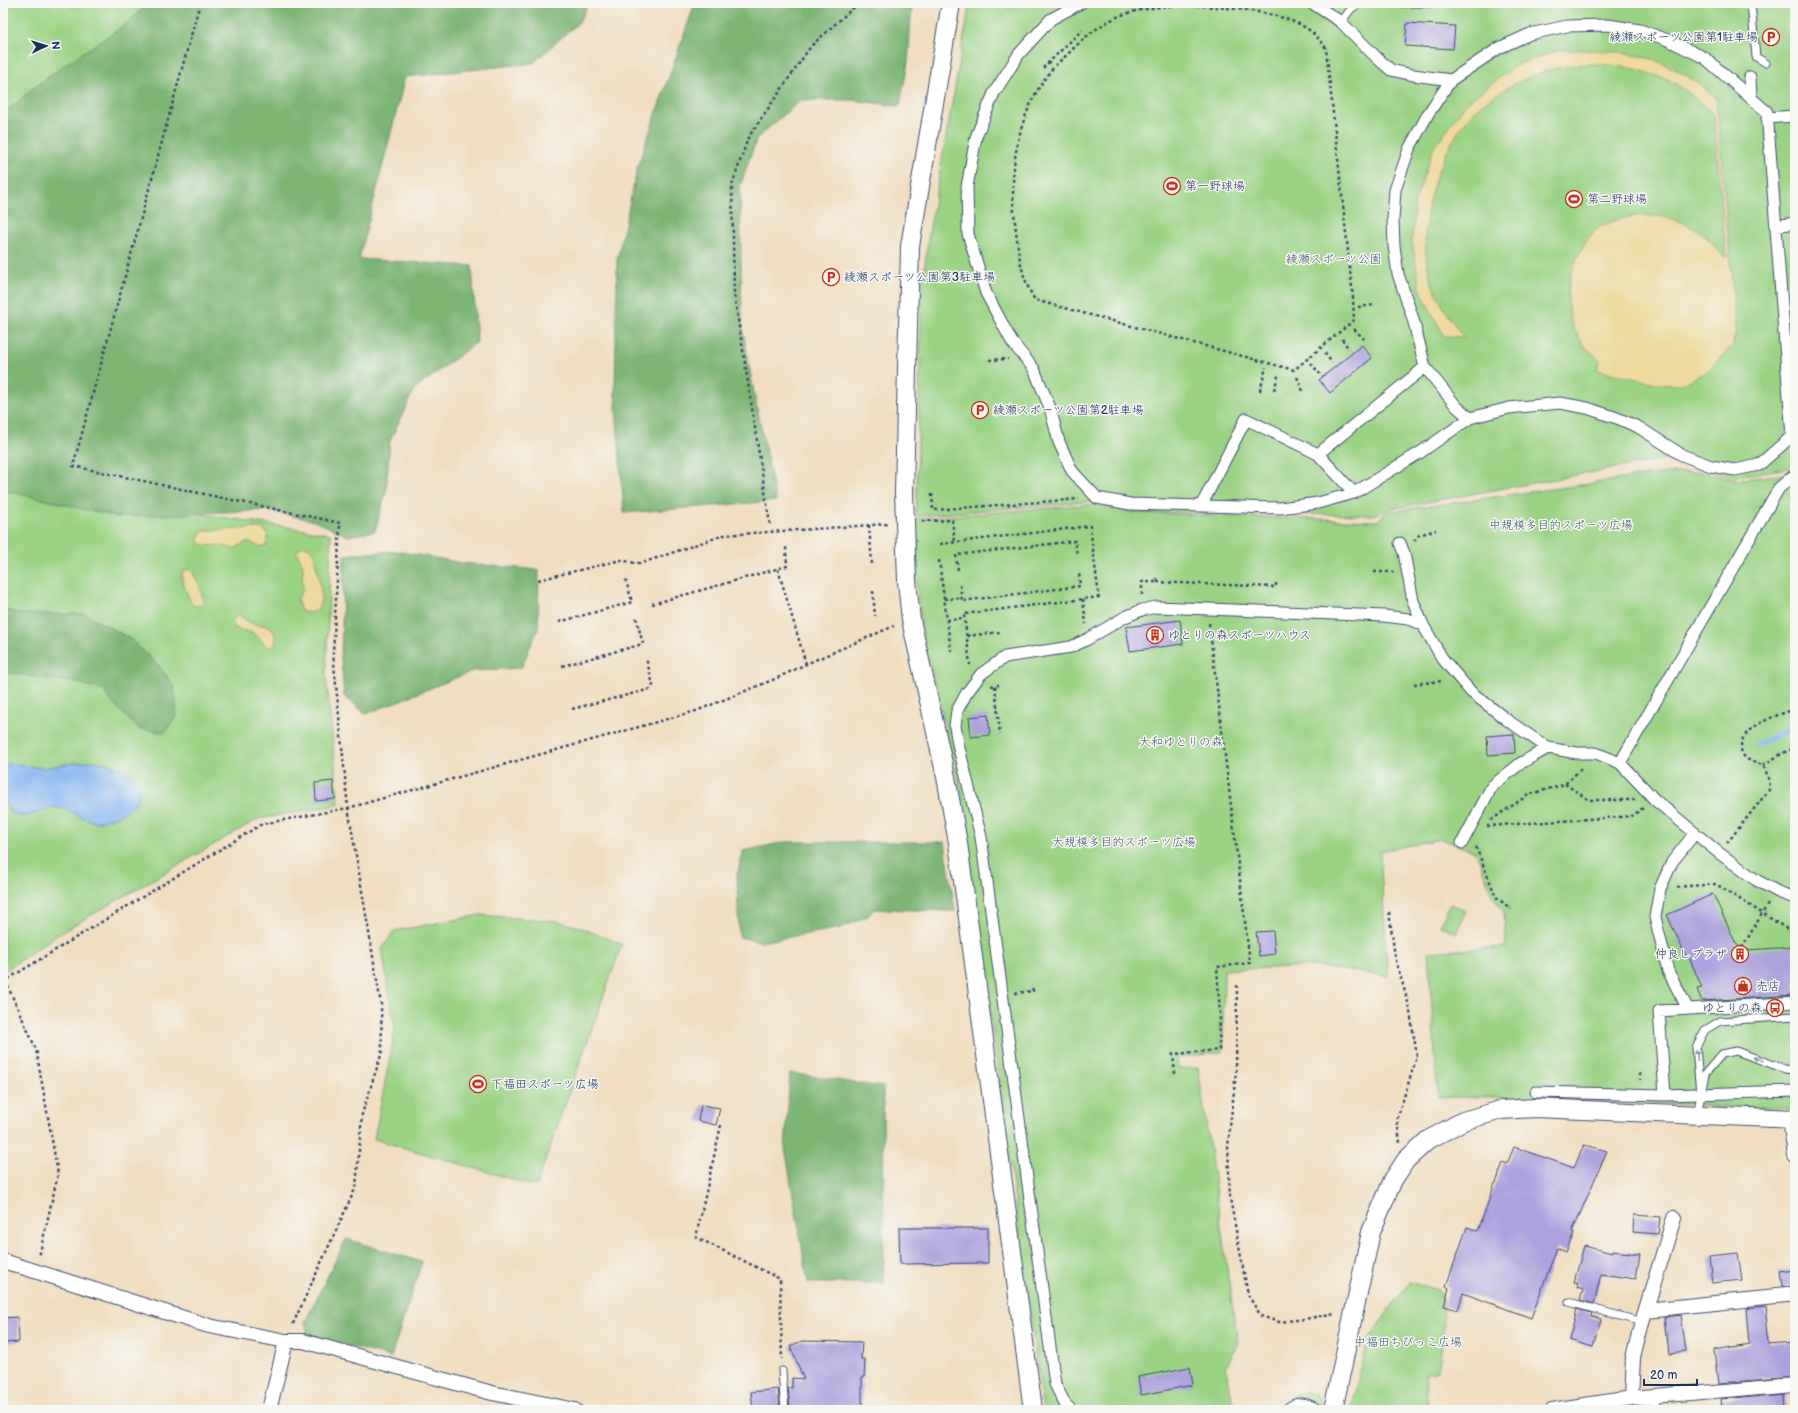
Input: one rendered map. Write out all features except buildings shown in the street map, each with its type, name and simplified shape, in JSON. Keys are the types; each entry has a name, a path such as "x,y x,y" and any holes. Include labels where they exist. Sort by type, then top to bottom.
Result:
{"street":[{"path":"951,3 910,246 904,492 906,581 911,620 946,777 958,843 1033,1410"},
{"path":"1081,3 1051,19 1019,54 994,93 976,137 967,187 968,234 986,293 1012,342 1034,369 1050,408 1059,442 1072,471 1097,498 1130,504 1280,508 1318,504 1354,493 1421,452 1470,418 1509,408 1560,403 1587,408 1638,427 1682,455 1711,466 1735,470 1759,465 1793,439 1767,112 1705,58 1668,40 1640,30 1608,25 1567,26 1530,34 1499,48 1451,80 1428,114 1409,149 1395,190 1394,232 1398,274 1413,319 1425,366 1457,407 1470,418"},
{"path":"1312,3 1341,22 1391,70 1413,75 1451,80"},
{"path":"1750,77 1751,98"},
{"path":"1767,118 1795,116"},
{"path":"1775,226 1795,223"},
{"path":"1318,454 1425,366"},
{"path":"1201,506 1246,419 1318,454 1354,493"},
{"path":"1620,763 1779,488 1795,476"},
{"path":"1402,548 1408,571 1413,601 1423,625 1442,658 1460,680 1477,696 1548,748 1596,753 1620,763 1655,800 1719,853 1756,880 1795,898"},
{"path":"1071,1410 1065,1404 1055,1384 982,836 958,744 955,726 958,711 966,694 981,674 1005,658 1071,646 1088,639 1125,617 1142,610 1156,607 1384,616 1408,619 1423,625"},
{"path":"1462,843 1492,786 1521,763 1548,748"},
{"path":"1688,1009 1668,970 1655,917 1660,889 1672,862 1694,833"},
{"path":"1665,1095 1659,1011 1795,1002"},
{"path":"1536,1092 1665,1095 1795,1091"},
{"path":"1333,1410 1371,1232 1393,1180 1406,1160 1428,1140 1463,1121 1501,1110 1535,1108 1792,1119 1795,1155"},
{"path":"1631,1398 1632,1358 1674,1218"},
{"path":"3,1261 209,1326 286,1341 303,1341 492,1393 571,1410"},
{"path":"1644,1316 1795,1295"},
{"path":"269,1410 286,1341"},
{"path":"1557,1409 1631,1398 1795,1384"},
{"path":"1287,1410 1292,1405 1307,1404 1317,1410"}],"lane":[{"path":"1341,22 1351,9 1360,3"},
{"path":"1398,3 1430,3"},
{"path":"1751,3 1756,57 1766,63"},
{"path":"1700,1094 1696,1047 1705,1030 1720,1021 1795,1016"},
{"path":"1697,1115 1705,1074 1722,1054 1736,1051 1785,1069 1795,1070"},
{"path":"1569,1302 1644,1316"},
{"path":"782,1371 785,1410"},
{"path":"1657,1396 1658,1410"}],"path":[{"path":"200,3 73,466 340,523 333,654 348,808 381,1004 382,1052 362,1114 356,1187 286,1341"},
{"path":"770,524 734,293 732,185 748,138 811,46 853,8 862,3"},
{"path":"1191,5 1232,8 1290,20 1313,33 1326,48 1353,297 1354,320 1294,370 1035,300 1026,286 1021,267 1014,209 1013,179 1016,149 1022,122 1033,98 1046,76 1087,34 1125,14 1161,6 1191,5"},
{"path":"1043,68 1082,30"},
{"path":"1358,307 1374,305"},
{"path":"1354,329 1364,339"},
{"path":"1342,339 1349,349"},
{"path":"1325,353 1332,363"},
{"path":"1311,363 1320,374"},
{"path":"1260,391 1266,367"},
{"path":"1274,390 1279,373"},
{"path":"1297,377 1303,391"},
{"path":"932,494 933,510 1097,498"},
{"path":"538,580 621,560 642,563 724,535 952,520 955,542"},
{"path":"869,525 872,564"},
{"path":"940,544 1090,526 1098,597 964,614 973,686"},
{"path":"1402,548 1419,535 1436,530"},
{"path":"958,570 956,555 1075,541 1076,555"},
{"path":"652,604 787,566 786,547"},
{"path":"939,560 951,651"},
{"path":"778,569 806,664"},
{"path":"960,585 962,601 1080,586 1079,571"},
{"path":"1374,572 1408,571"},
{"path":"559,622 632,602 625,577"},
{"path":"1142,594 1142,582 1157,580 1276,587 1276,583"},
{"path":"873,591 875,616"},
{"path":"944,599 962,598"},
{"path":"1083,599 1085,617"},
{"path":"1175,1074 1173,1054 1219,1050 1220,1014 1218,968 1250,963 1207,609"},
{"path":"562,666 643,644 636,617"},
{"path":"947,620 964,618"},
{"path":"36,1272 58,1174 36,1049 4,981 262,824 348,808 696,711 775,679 806,664 911,620"},
{"path":"966,636 1001,632"},
{"path":"572,709 651,689 653,685 646,658"},
{"path":"1414,684 1460,680"},
{"path":"995,686 1000,734"},
{"path":"1719,853 1764,799 1769,790 1770,781 1763,765 1747,759 1743,755 1741,745 1747,732 1770,718 1795,709"},
{"path":"1763,765 1783,753 1795,748"},
{"path":"1596,753 1565,784 1528,795 1481,827 1632,816 1655,800"},
{"path":"1565,784 1589,800 1655,800"},
{"path":"1462,843 1472,835 1496,897 1511,910"},
{"path":"1660,889 1716,884 1795,934"},
{"path":"1742,948 1776,890"},
{"path":"1389,912 1395,957 1409,1006 1417,1056 1397,1119 1400,1148 1406,1160"},
{"path":"1002,994 1033,991 1032,985"},
{"path":"1236,985 1236,1072 1228,1146 1230,1198 1248,1295 1261,1316 1278,1322 1305,1319 1354,1309"},
{"path":"721,1125 696,1237 780,1279 782,1371"}],"green space":[{"path":"3,3 192,3 60,492 331,534 326,675 339,805 258,819 57,935 3,972"},
{"path":"150,3 589,3 578,23 533,63 405,77 359,259 472,266 477,342 414,390 390,441 386,492 375,531 348,536 315,521 267,510 118,517 3,490 3,114 36,86 73,59 119,29"},
{"path":"695,3 912,3 908,62 900,106 851,100 801,100 757,138 740,186 742,326 776,501 624,513 615,394 617,260 638,165"},
{"name":"綾瀬スポーツ公園","path":"970,3 1795,3 1795,467 1731,477 1665,459 1389,509 1374,515 1137,512 1095,501 916,516 922,286 930,227"},
{"name":"大和ゆとりの森","path":"1700,472 1734,480 1795,473 1795,1110 1537,1097 1438,1097 1428,952 1506,947 1504,912 1493,897 1476,852 1441,839 1380,851 1388,976 1313,966 1224,970 1223,1052 1177,1058 1178,1069 1198,1067 1238,1345 1226,1366 1234,1410 1043,1410 960,788 923,637 914,567 915,519 1096,504 1135,513 1378,521 1386,512 1667,473"},
{"path":"396,551 462,563 539,570 538,629 521,668 473,671 366,714 344,696 341,657 344,555"},
{"path":"3,609 20,614 85,614 129,638 159,666 174,687 177,715 165,732 139,729 114,705 104,691 79,683 3,672"},
{"path":"785,842 945,842 955,911 874,909 868,916 841,928 761,942 739,937 737,875 743,851"},
{"path":"1450,904 1466,911 1456,933 1440,926"},
{"name":"下福田スポーツ広場","path":"480,915 557,921 579,927 622,944 536,1186 374,1139 395,1030 382,949 394,931"},
{"path":"790,1073 883,1087 884,1283 808,1283 785,1148"},
{"path":"346,1239 422,1262 391,1357 308,1335 305,1322"},
{"name":"中福田ちびっこ広場","path":"1410,1282 1438,1290 1443,1310 1444,1330 1438,1371 1425,1374 1428,1410 1351,1410 1368,1339"},
{"path":"1304,1392 1317,1395 1324,1410 1234,1410 1279,1409 1295,1394"}],"sand":[{"path":"1559,50 1620,52 1649,58 1683,74 1716,97 1736,329 1733,345 1706,372 1683,384 1664,385 1597,370 1600,360 1587,349 1581,341 1575,330 1568,307 1569,283 1576,260 1589,237 1599,228 1611,222 1639,216 1653,216 1681,222 1694,228 1705,236 1723,256 1726,257 1714,115 1687,92 1663,77 1633,68 1613,65 1575,65 1538,74 1520,81 1485,102 1478,108 1459,131 1440,167 1428,207 1426,228 1428,268 1433,286 1452,321 1463,337 1444,336 1420,290 1412,241 1415,201 1434,147 1467,102 1517,65"},
{"path":"262,528 268,535 267,545 258,546 250,542 244,543 234,549 224,546 203,545 199,541 199,535 204,531"},
{"path":"305,546 311,549 314,555 321,593 321,602 318,609 311,612 301,611 297,600 303,589 303,566 297,552 299,548"},
{"path":"190,569 201,590 203,604 200,606 192,603 183,582 183,573 185,570"},
{"path":"240,616 251,623 268,626 271,628 275,635 276,643 269,648 253,633 235,628 232,623 234,618"}],"water":[{"path":"93,761 114,766 128,773 134,778 140,790 139,796 128,810 115,817 97,822 88,820 60,808 50,808 34,814 23,816 15,815 9,810 4,795 3,768 10,763 43,768"}],"waterway":[{"path":"1757,745 1795,728"}],"place":[{"name":"綾瀬スポーツ公園第1駐車場","path":"1771,37"},
{"name":"第一野球場","path":"1172,186"},
{"name":"第二野球場","path":"1574,199"},
{"name":"綾瀬スポーツ公園第3駐車場","path":"831,277"},
{"name":"綾瀬スポーツ公園第2駐車場","path":"980,410"},
{"name":"ゆとりの森スポーツハウス","path":"1155,635"},
{"name":"仲良しプラザ","path":"1740,954"},
{"name":"売店","path":"1743,986"},
{"name":"ゆとりの森","path":"1775,1008"},
{"name":"下福田スポーツ広場","path":"478,1084"}],"park label":[{"name":"中規模多目的スポーツ広場","path":"1561,525"},
{"name":"大規模多目的スポーツ広場","path":"1124,842"}]}
